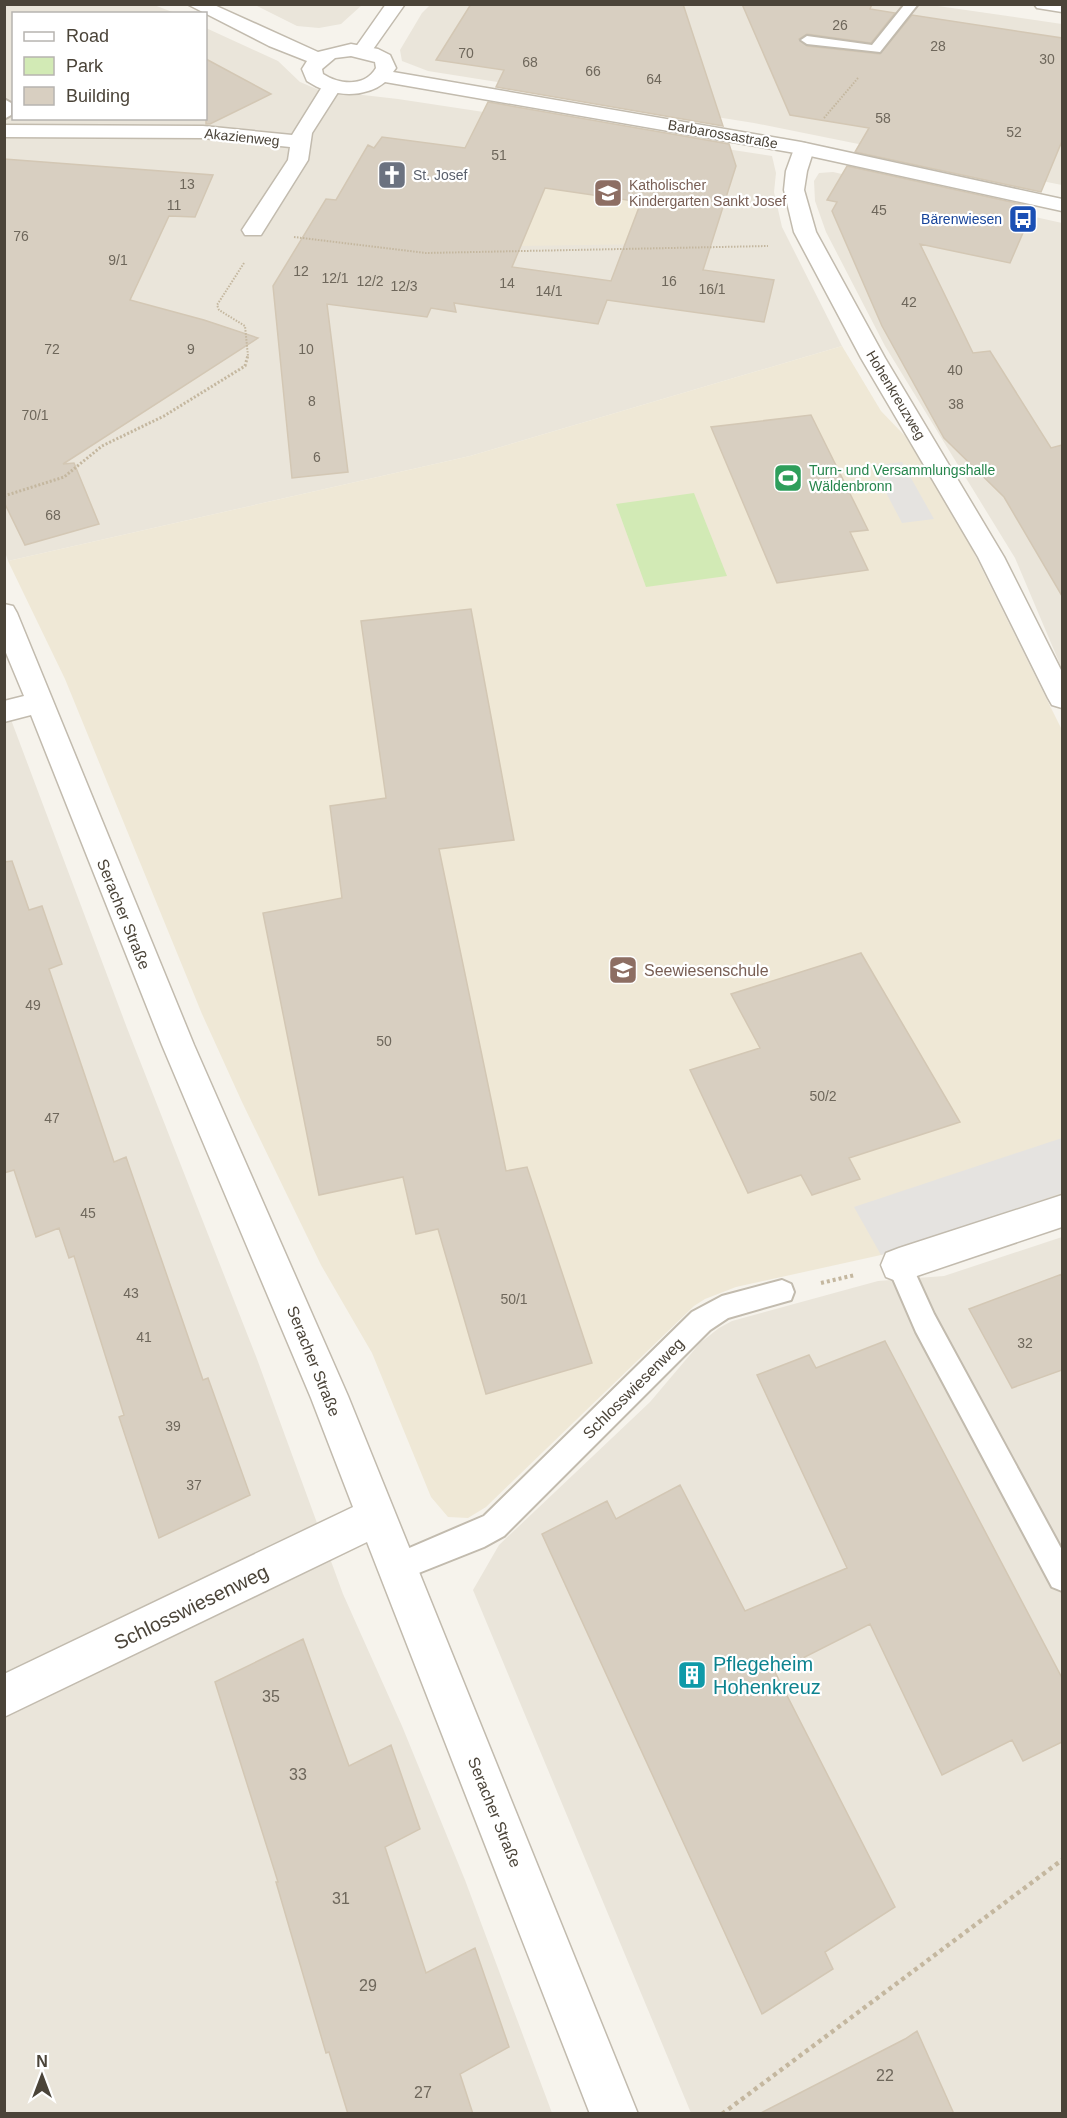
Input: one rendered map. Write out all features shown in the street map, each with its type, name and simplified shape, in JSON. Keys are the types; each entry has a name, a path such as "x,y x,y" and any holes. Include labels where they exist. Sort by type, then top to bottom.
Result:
{"street":[{"path":"196,4 319,59"},
{"path":"362,51 396,4"},
{"path":"1043,4 1062,7"},
{"path":"362,51 383,59 386,68 382,76 362,86 332,86 319,81 312,73 314,64 319,59 333,52 362,51"},
{"name":"Barbarossastraße","path":"382,76 466,93 804,148 1062,205"},
{"path":"253,230 298,160 300,142 306,126 332,86"},
{"name":"Akazienweg","path":"4,131 203,132 300,142"},
{"name":"Hohenkreuzweg","path":"804,148 794,172 793,189 797,211 811,244 873,358 991,557 1062,698"},
{"name":"Seracher Straße","path":"4,613 143,961 298,1321 614,2114"},
{"path":"4,712 40,702"},
{"path":"899,1265 1062,1211"},
{"name":"Schlosswiesenweg","path":"4,1696 376,1517"}],"lane":[{"path":"807,40 875,49 912,4"},
{"path":"4,103 4,115"},
{"path":"899,1265 925,1323 1062,1577"},
{"name":"Schlosswiesenweg","path":"396,1568 474,1537 494,1526 628,1396 691,1330 711,1313 734,1304 782,1292"}],"path":[{"path":"4,496 64,477 102,446 164,416 245,366 248,356 245,326 219,310 217,305 252,249 253,230 419,253 811,244"},
{"path":"782,1292 899,1265"},
{"path":"722,2114 1062,1860"}],"shaded area":[{"path":"431,4 924,4 1062,24 1062,185 754,123 428,71 402,61 400,50 422,13"},
{"path":"5,5 154,5 172,12 12,12 12,120 207,120 207,28 278,61 300,82 319,90 398,99 772,156 776,173 774,192 782,227 842,346 470,456 8,561 5,552"},
{"path":"255,5 362,5 341,24 319,28 297,26"},
{"name":"Katholischer Kindergarten Sankt Josef","path":"735,168 725,202 696,198 652,244 520,246 489,189"},
{"path":"833,172 1062,223 1062,669 1015,558 885,346 826,232 815,201 814,181 819,173"},
{"name":"Seewiesenschule","path":"842,346 881,411 905,436 960,525 1062,730 1062,1193 881,1255 736,1287 705,1299 694,1306 486,1507 468,1518 448,1517 431,1497 372,1353 321,1265 242,1102 202,1014 65,679 8,561 470,456"},
{"path":"902,462 934,519 902,523 872,466"},
{"path":"4,701 127,1028 257,1359 343,1594 402,1726 465,1880 552,2113 5,2113"},
{"path":"1062,1138 1062,1193 881,1255 854,1207"},
{"path":"1062,1237 1062,2113 691,2113 473,1590 499,1545 650,1402 700,1343 719,1328 732,1321 878,1281 944,1276"}],"green space":[{"path":"694,493 727,576 646,587 616,504"}],"building":[{"path":"471,4 683,4 723,126 496,87 504,70 436,60"},
{"path":"742,4 872,4 870,9 895,13 871,43 807,34 799,39 807,46 880,54 912,15 1062,38 1062,141 1041,192 855,152 869,128 790,115"},
{"path":"207,60 271,94 210,124 206,124"},
{"path":"488,102 729,144 736,166 703,270 774,280 764,322 607,300 598,324 454,303 456,312 431,308 427,317 327,304 348,472 292,478 273,286 326,199 336,200 368,145 374,148 382,137 465,148","holes":["545,188 641,202 611,281 512,267"]},
{"path":"4,159 213,175 195,217 169,216 130,300 204,320 258,338 63,464 74,463 99,524 25,545 4,502"},
{"path":"847,166 1034,207 1010,263 920,244 973,353 990,351 1051,448 1062,445 1062,596 1004,497 944,438 882,326 832,211 837,202 827,200"},
{"name":"Turn- und Versammlungshalle Wäldenbronn","path":"811,415 868,530 850,532 868,570 777,583 711,427"},
{"path":"471,609 514,840 439,849 506,1171 527,1167 592,1363 486,1394 438,1229 416,1234 403,1177 319,1195 263,913 342,898 330,806 386,798 361,621"},
{"path":"12,861 29,910 42,906 62,964 49,969 114,1162 126,1157 203,1380 208,1378 250,1495 159,1538 119,1417 124,1415 74,1256 69,1258 59,1228 36,1237 14,1170 4,1173 4,862"},
{"path":"861,953 960,1122 849,1158 860,1179 812,1195 801,1175 748,1193 690,1070 760,1048 731,994"},
{"path":"1062,1274 1062,1370 1012,1388 969,1309"},
{"name":"Pflegeheim Hohenkreuz","path":"885,1341 1062,1678 1062,1742 1023,1761 1012,1740 942,1775 870,1624 775,1672 895,1907 825,1952 833,1969 762,2014 542,1534 607,1501 616,1519 680,1485 745,1611 847,1568 757,1375 809,1355 816,1368"},
{"path":"303,1639 349,1766 391,1745 420,1829 385,1847 426,1973 475,1948 509,2047 460,2074 473,2114 348,2114 329,2052 326,2053 276,1882 278,1882 215,1682"},
{"path":"917,2031 954,2114 759,2114 905,2039"}],"place":[{"name":"St. Josef","path":"392,175"},
{"name":"Katholischer Kindergarten Sankt Josef","path":"608,193"},
{"name":"Bärenwiesen","path":"1023,219"},
{"name":"Turn- und Versammlungshalle Wäldenbronn","path":"788,478"},
{"name":"Seewiesenschule","path":"623,970"},
{"name":"Pflegeheim Hohenkreuz","path":"692,1675"}]}
